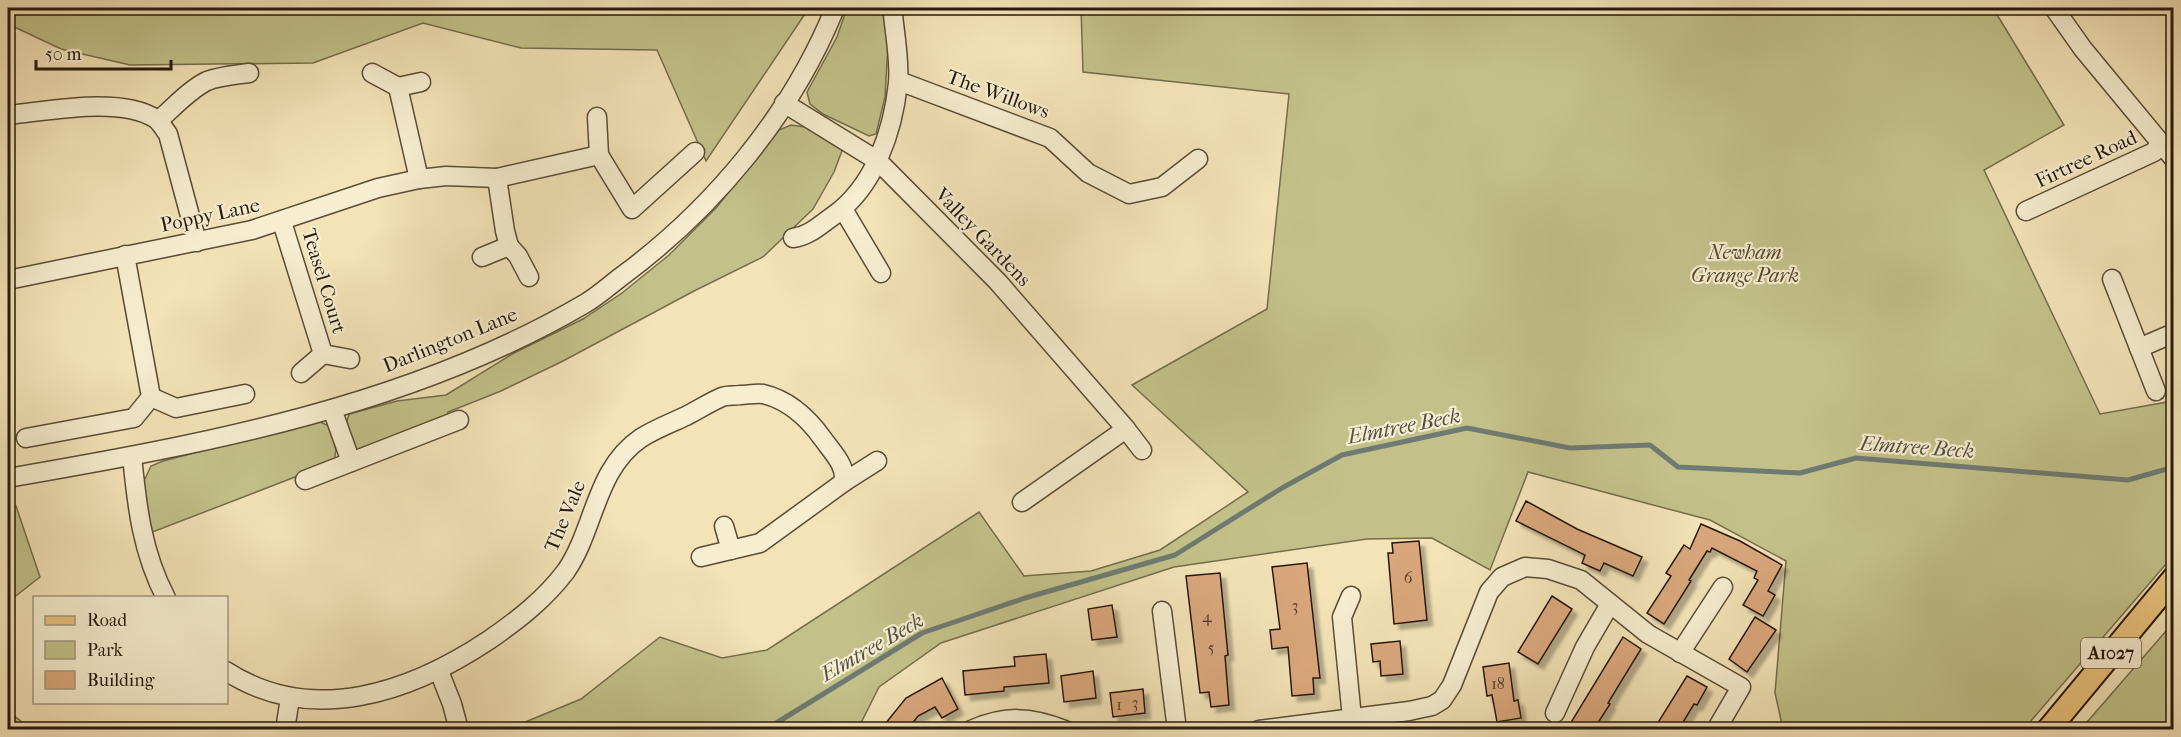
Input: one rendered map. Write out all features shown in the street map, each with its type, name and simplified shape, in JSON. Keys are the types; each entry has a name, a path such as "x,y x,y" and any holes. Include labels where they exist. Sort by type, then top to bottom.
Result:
{"main road":[{"name":"A1027","path":"2048,729 2174,578"}],"street":[{"name":"Darlington Lane","path":"8,478 132,456 240,433 332,409 500,349 588,302 653,253 704,206 745,157 784,103 821,41 835,8"},
{"path":"2054,8 2083,49 2174,159"},
{"path":"793,238 805,236 850,204 878,161 892,122 898,81 893,14"},
{"path":"159,120 193,90 207,81 223,76 249,73"},
{"path":"372,73 398,87 421,82"},
{"name":"The Willows","path":"898,81 1050,138 1088,173 1129,194 1162,187 1198,159"},
{"path":"398,87 419,179"},
{"name":"Valley Gardens","path":"784,103 878,161 998,282 1142,450"},
{"path":"8,116 114,106 139,110 159,120 168,134 197,242"},
{"path":"597,117 599,155 632,209 695,152"},
{"name":"Firtree Road","path":"2026,211 2154,152 2160,144"},
{"name":"Poppy Lane","path":"8,280 197,242 282,222 378,188 419,179 446,176 496,178 599,155"},
{"path":"496,178 509,246 518,256 529,277"},
{"path":"843,209 881,273"},
{"name":"Teasel Court","path":"282,222 323,354"},
{"path":"482,257 509,246"},
{"path":"26,438 134,418 151,397 125,255"},
{"path":"2112,279 2156,391"},
{"path":"2139,348 2174,333"},
{"name":"Teasel Court","path":"323,354 350,359"},
{"name":"Teasel Court","path":"301,373 323,354"},
{"path":"151,397 176,408 245,394"},
{"name":"The Vale","path":"228,672 243,682 267,692 290,698 348,698 374,694 407,684 439,670 500,632 550,591 581,544 606,478 640,439 724,396 761,394 790,405 812,424 831,450 845,470 844,482"},
{"path":"332,409 351,462"},
{"path":"305,480 459,420"},
{"path":"1022,502 1126,429"},
{"path":"132,456 137,508 145,543 153,573 165,596"},
{"path":"701,557 760,543 877,461"},
{"path":"724,526 731,550"},
{"path":"1259,729 1409,711 1432,706 1442,700 1452,685 1489,592 1502,577 1525,567 1548,569 1581,580 1648,634 1741,687 1716,729"},
{"path":"1680,653 1723,587"},
{"path":"1351,596 1342,617 1352,718"},
{"path":"1555,713 1585,647 1610,604"},
{"path":"1162,611 1177,729"},
{"path":"439,670 459,729"},
{"path":"285,729 290,698"},
{"path":"971,729 997,719 1023,718 1046,722 1065,729"}],"green space":[{"path":"8,8 809,8 706,161 657,50 521,48 423,23 313,63 130,65 61,49 8,24"},
{"path":"847,8 890,8 885,97 876,134 869,136 823,114 810,104 807,92 837,37"},
{"name":"Newham Grange Park","path":"1081,8 1993,8 2064,125 1984,170 2100,414 2173,401 2173,556 2024,729 1783,729 1775,693 1786,561 1710,520 1528,472 1490,570 1432,538 1367,539 1174,567 941,643 879,687 858,729 519,729 518,725 581,699 660,637 722,658 767,650 979,512 1024,576 1091,571 1160,550 1248,492 1132,385 1267,309 1289,94 1083,72"},
{"path":"791,125 805,127 843,148 834,172 813,209 763,257 501,391 360,452 352,449 345,428 349,414 397,401 446,395 514,353 583,319 622,293 669,255 716,208 779,130"},
{"path":"318,421 329,426 336,450 334,462 150,533 144,481 151,466"},
{"path":"16,506 40,577 8,602 8,507"},
{"path":"2173,623 2173,729 2081,729"},
{"path":"8,711 31,729 8,729"}],"building":[{"path":"1526,501 1577,529 1642,557 1633,576 1604,563 1600,571 1582,563 1585,555 1516,521"},
{"path":"1701,524 1740,541 1782,565 1768,591 1775,595 1763,616 1743,605 1758,580 1754,578 1757,571 1712,548 1710,552 1707,551 1664,624 1647,613 1671,576 1666,573 1684,545 1690,549"},
{"path":"1419,541 1427,620 1394,624 1388,553 1393,553 1392,543"},
{"path":"1307,563 1320,678 1313,678 1314,694 1292,696 1288,647 1272,649 1270,630 1280,629 1272,567"},
{"path":"1220,573 1228,655 1225,656 1229,705 1211,707 1209,692 1200,693 1186,576"},
{"path":"1552,596 1572,609 1538,664 1518,652"},
{"path":"1112,605 1117,637 1092,640 1088,609"},
{"path":"1755,617 1776,630 1747,672 1729,659"},
{"path":"1623,637 1641,649 1608,703 1610,704 1594,729 1567,729"},
{"path":"1400,641 1403,674 1381,676 1380,661 1373,662 1371,644"},
{"path":"1046,654 1049,683 1004,687 1004,691 965,695 963,671 1015,666 1014,657"},
{"path":"1509,663 1514,701 1518,700 1521,718 1497,722 1492,695 1487,696 1483,667"},
{"path":"1093,671 1096,698 1064,702 1061,676"},
{"path":"1687,676 1707,687 1697,705 1694,704 1679,729 1654,729"},
{"path":"942,678 958,709 942,718 935,707 918,716 908,729 881,729 906,698"},
{"path":"1143,689 1145,713 1113,717 1110,693"}],"waterway":[{"name":"Elmtree Beck","path":"765,730 922,633 1025,598 1175,555 1282,488 1342,455 1467,428 1570,448 1650,445 1678,467 1800,473 1856,458 2128,480 2174,467"}]}
